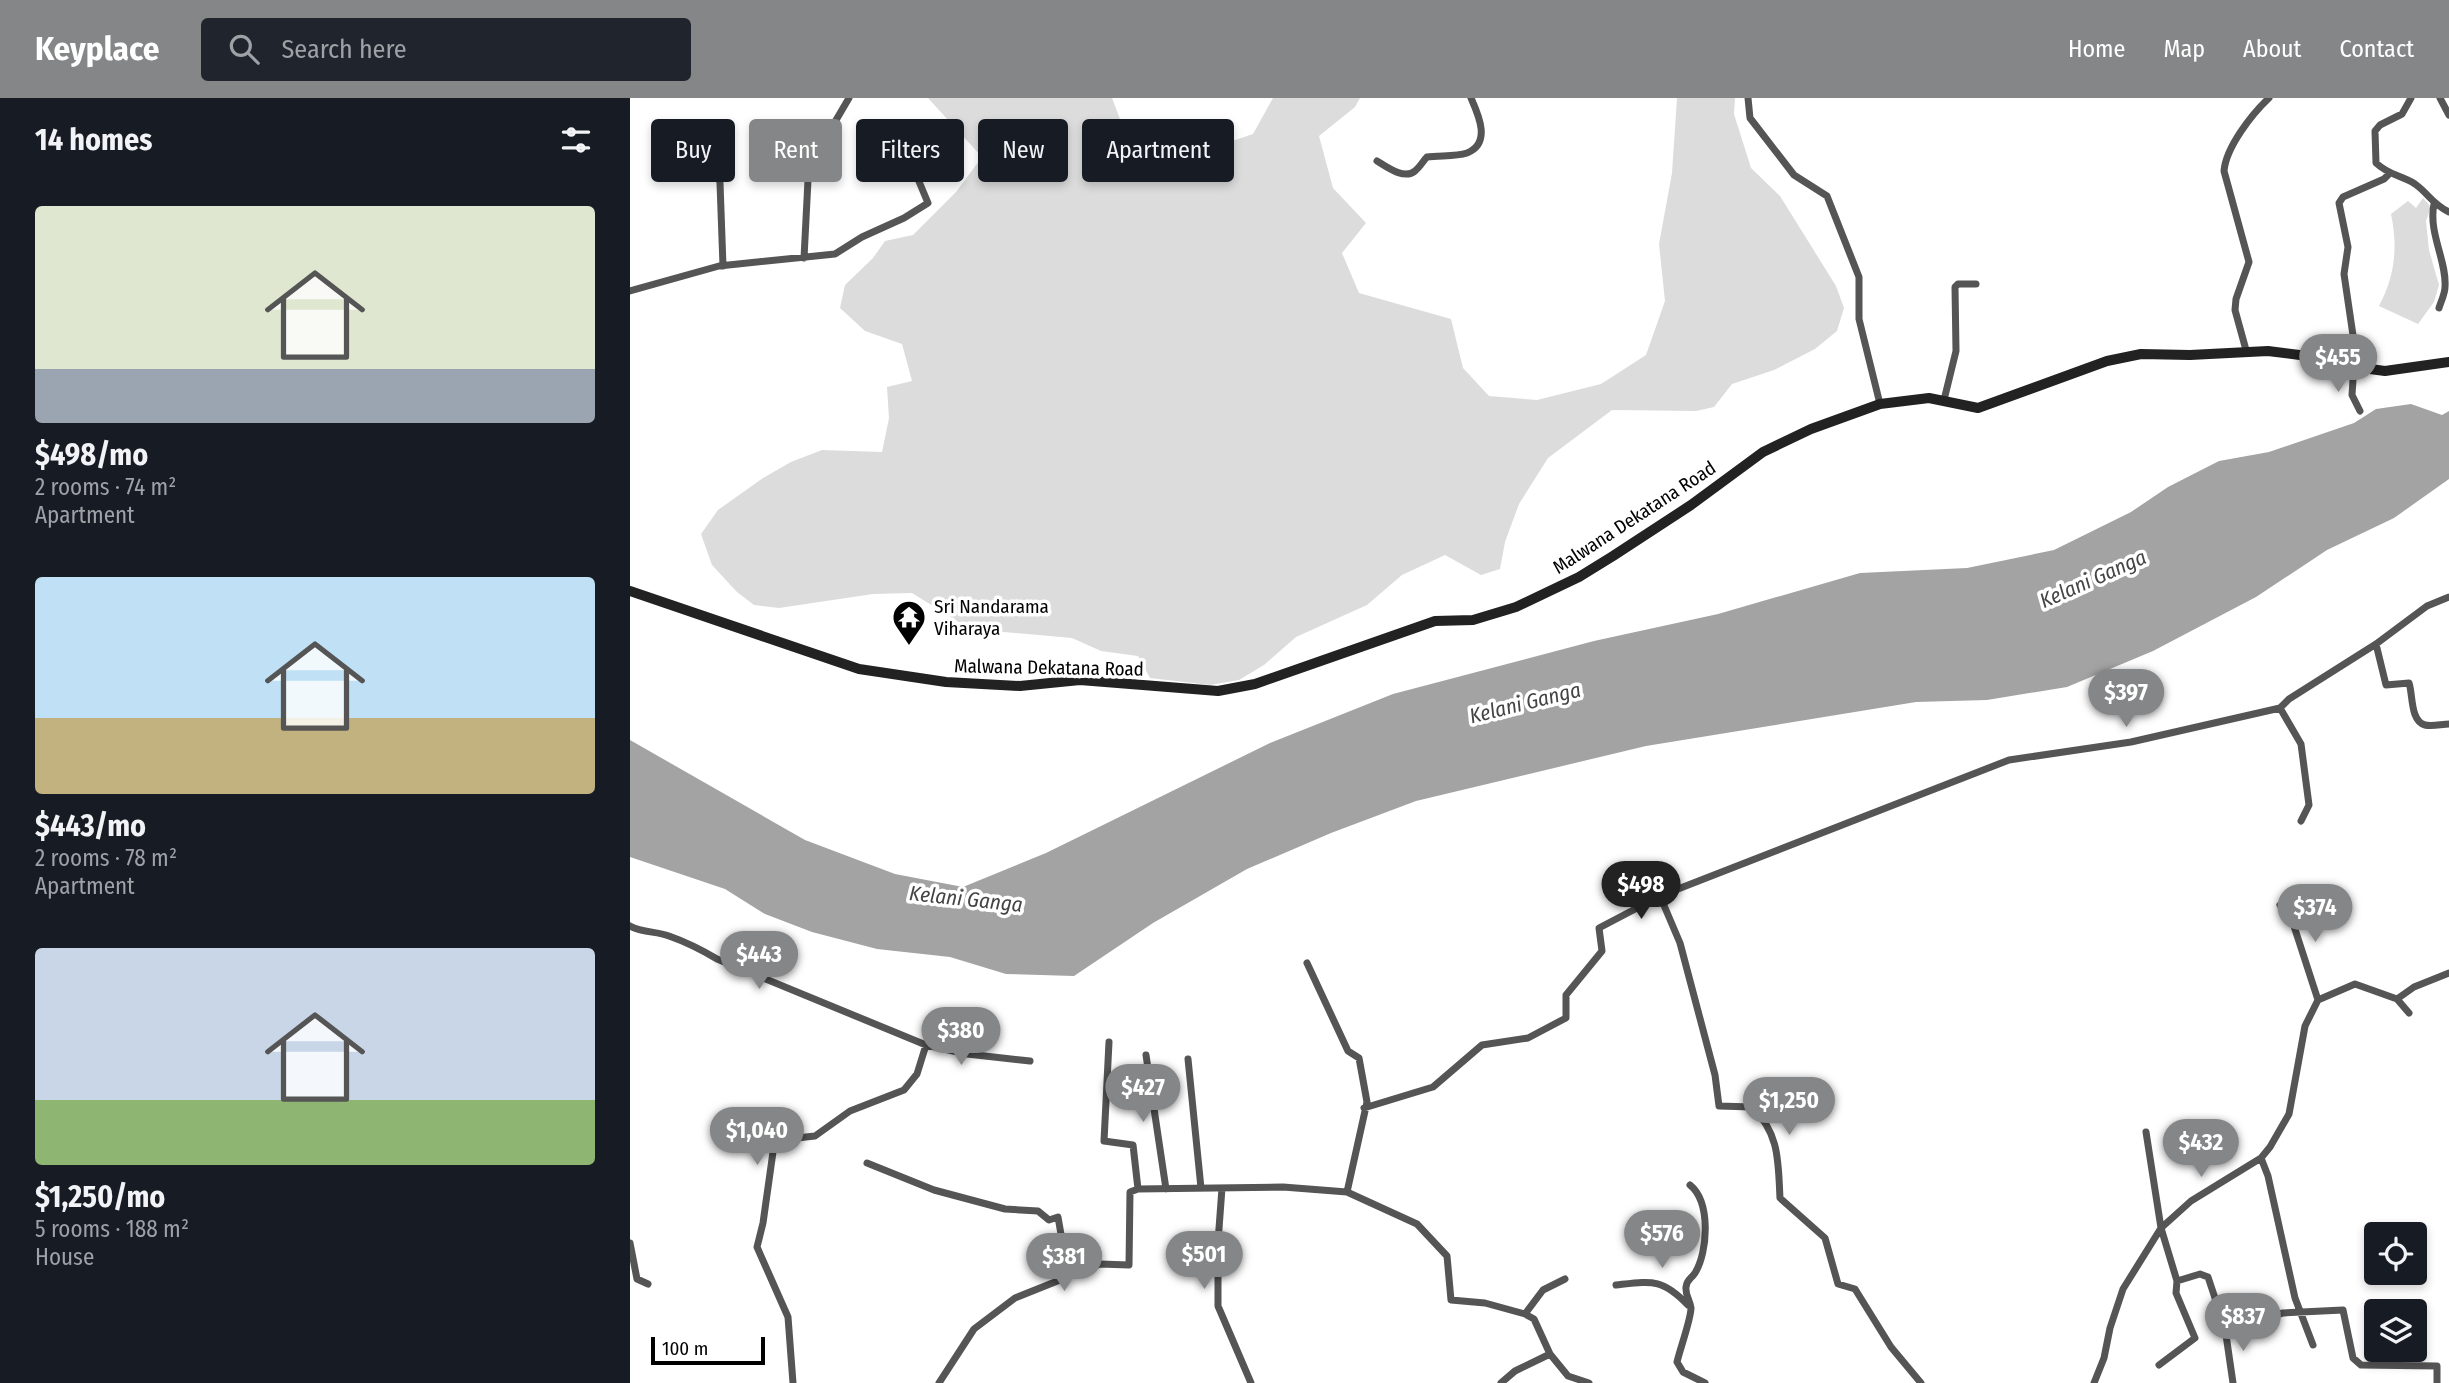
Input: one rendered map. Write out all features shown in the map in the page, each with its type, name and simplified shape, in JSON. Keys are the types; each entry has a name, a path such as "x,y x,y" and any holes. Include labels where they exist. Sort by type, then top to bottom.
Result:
{"main road":[{"name":"Malwana Dekatana Road","path":"630,591 859,669 946,682 1020,687 1093,681 1218,691 1255,684 1435,621 1473,620 1516,607 1562,586 1613,556 1691,505 1763,452 1811,429 1880,404 1929,398 1966,407 1984,407 2126,356 2190,355 2246,350 2286,352 2385,371 2449,362"}],"street":[{"path":"804,258 808,180 812,161 849,98"},
{"path":"1377,161 1394,172 1407,174 1414,173 1427,157 1467,153 1476,145 1483,127 1471,98"},
{"path":"1748,98 1750,118 1794,175 1827,196 1859,276 1859,319 1880,404"},
{"path":"2246,350 2235,310 2236,299 2249,262 2224,171 2225,160 2254,112 2269,98"},
{"path":"2411,98 2402,114 2380,125 2375,131 2375,163 2389,174 2413,183 2434,204 2449,212"},
{"path":"2440,98 2449,115"},
{"path":"2360,411 2352,395 2355,367 2352,320 2344,274 2348,247 2339,202 2343,197 2384,179 2389,174"},
{"path":"720,182 723,266"},
{"path":"630,291 723,266 835,254 928,203 919,182"},
{"path":"2434,204 2433,221 2438,255 2445,275 2445,289 2439,308"},
{"path":"1944,400 1956,351 1955,287 1958,284 1976,284"},
{"path":"1364,1108 1433,1087 1482,1045 1528,1038 1566,1018 1566,995 1602,951 1599,928 1660,896 2009,760 2132,742 2280,708 2289,699 2376,644 2427,606 2449,597"},
{"path":"2376,644 2386,685 2409,683 2414,711 2419,721 2426,726 2449,724"},
{"path":"2280,708 2301,744 2309,805 2301,821"},
{"path":"1660,896 1680,943 1715,1076 1719,1106 1752,1107 1764,1119 1776,1143 1780,1198 1825,1238 1838,1284 1855,1289 1891,1347 1921,1383"},
{"path":"2280,905 2292,920 2318,1000"},
{"path":"630,926 640,932 669,936 717,959 926,1045 967,1054 1030,1061"},
{"path":"1307,963 1348,1051 1359,1058 1367,1102 1348,1192"},
{"path":"2397,999 2414,987 2449,972"},
{"path":"2094,1383 2104,1358 2110,1328 2123,1289 2161,1228 2191,1202 2261,1158 2270,1147 2289,1114 2305,1026 2318,1000 2355,984 2397,999 2409,1013"},
{"path":"1109,1042 1104,1141 1133,1145 1138,1189"},
{"path":"793,1383 788,1317 757,1247 773,1152 779,1136 815,1136 850,1111 904,1090 917,1073 926,1045"},
{"path":"1146,1055 1166,1189"},
{"path":"1188,1059 1201,1188"},
{"path":"2146,1132 2161,1228 2177,1281 2176,1293 2194,1338 2158,1365"},
{"path":"2261,1158 2268,1176 2299,1311 2313,1345"},
{"path":"867,1163 934,1190 1005,1209 1038,1211 1049,1220 1058,1217 1066,1263 1073,1275"},
{"path":"1690,1185 1695,1189 1705,1216 1703,1250 1695,1273 1686,1284 1691,1308 1677,1362 1683,1372 1705,1383"},
{"path":"939,1383 974,1329 1015,1298 1100,1264 1129,1265 1130,1192 1138,1189 1283,1187 1348,1192 1417,1224 1447,1256 1451,1300 1485,1303 1534,1319 1550,1354 1568,1376 1589,1383"},
{"path":"1222,1188 1218,1242 1218,1306 1251,1383"},
{"path":"630,1243 638,1279 648,1284"},
{"path":"2177,1281 2200,1274 2208,1277 2225,1328 2233,1383"},
{"path":"1525,1314 1544,1290 1565,1279"},
{"path":"1616,1285 1651,1281 1674,1291 1691,1308"},
{"path":"2225,1328 2283,1313 2343,1310 2353,1357 2361,1366 2437,1366 2437,1383"},
{"path":"1501,1383 1515,1371 1550,1354"}],"shaded area":[{"path":"928,98 1112,98 1120,119 1082,119 1082,182 1234,182 1234,140 1253,134 1273,98 1360,98 1355,107 1319,136 1333,188 1366,223 1342,253 1359,293 1451,319 1463,368 1489,396 1537,400 1601,384 1646,355 1665,301 1659,244 1672,173 1677,98 1735,98 1734,114 1751,168 1780,196 1836,286 1844,308 1837,331 1815,349 1774,370 1732,384 1714,407 1696,411 1612,410 1548,458 1519,504 1505,542 1500,569 1481,575 1445,555 1402,575 1367,605 1296,637 1264,665 1239,680 1210,685 1150,678 1138,656 1101,651 1072,638 970,629 912,593 873,594 779,608 754,605 737,592 712,565 701,534 718,510 791,462 822,450 882,452 889,418 887,387 912,381 902,344 865,331 840,308 845,285 873,258 885,241 913,235 956,192 978,162 978,182 1068,182 1068,119 978,119 978,153 964,137 964,119 947,119"},
{"path":"2423,198 2431,207 2426,221 2429,250 2439,285 2434,302 2418,324 2379,306 2389,284 2394,261 2391,214 2408,201 2416,208"}],"water":[{"name":"Kelani Ganga","path":"2411,404 2442,415 2449,411 2449,479 2394,518 2327,550 2256,597 2153,651 2067,687 1987,700 1916,702 1646,746 1416,801 1247,869 1153,923 1074,976 1006,974 950,957 877,949 812,932 765,914 725,889 630,857 630,740 805,840 895,874 963,887 1046,853 1270,743 1393,694 1594,641 1718,614 1860,573 1967,568 2054,550 2131,512 2168,487 2219,461 2269,452 2354,423 2376,409"}],"place":[{"name":"Sri Nandarama Viharaya","path":"909,647"}]}
